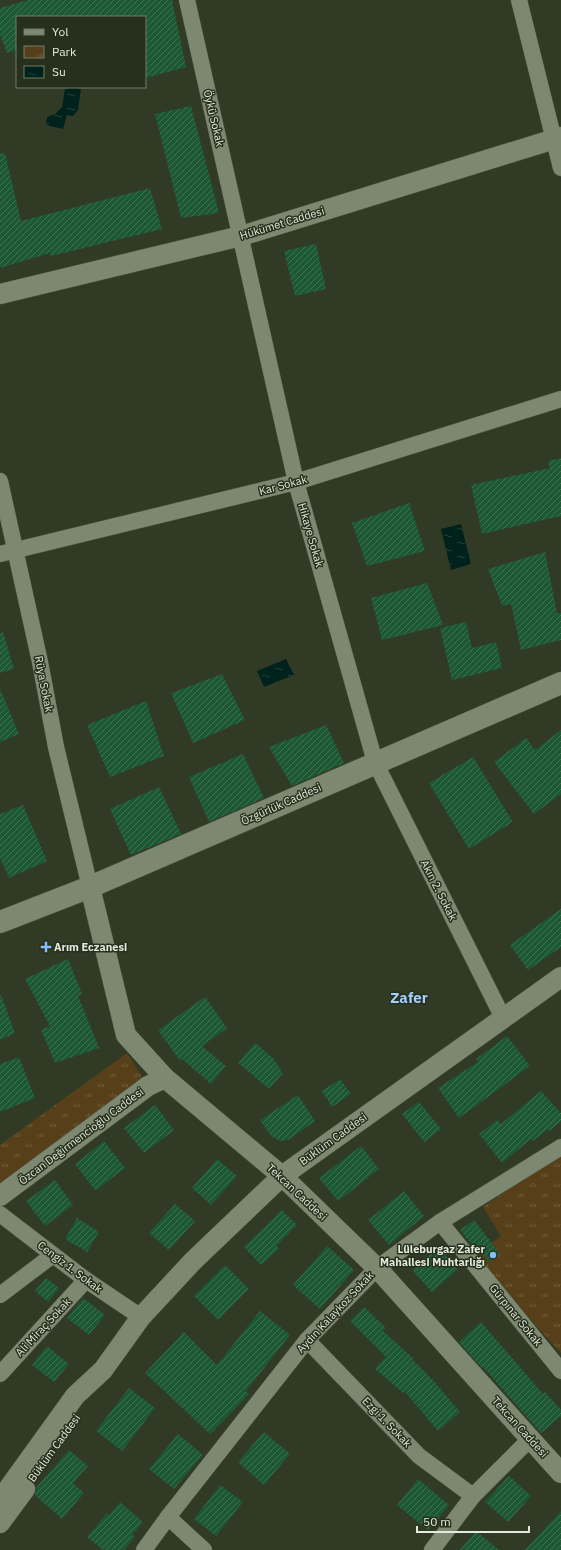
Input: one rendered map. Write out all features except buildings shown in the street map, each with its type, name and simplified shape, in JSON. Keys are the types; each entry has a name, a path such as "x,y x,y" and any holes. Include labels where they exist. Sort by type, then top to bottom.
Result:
{"main road":[{"name":"Özgürlük Caddesi","path":"0,922 90,887 375,762 561,683"}],"street":[{"name":"Öykü Sokak","path":"187,0 241,236"},
{"path":"519,0 557,138 561,168"},
{"name":"Hükümet Caddesi","path":"0,294 241,236 557,138"},
{"name":"Hikaye Sokak","path":"241,236 296,482 375,762"},
{"name":"Kar Sokak","path":"8,552 296,482 561,399"},
{"name":"Rüya Sokak","path":"0,481 8,552 40,662 56,747 90,887"},
{"name":"Akın 2. Sokak","path":"375,762 503,1018"},
{"name":"Tekcan Caddesi","path":"90,887 126,1035 165,1078 282,1176 377,1268 561,1473"},
{"name":"Büklüm Caddesi","path":"0,1500 75,1396 103,1370 141,1317 193,1261 282,1176 561,977"},
{"name":"Özcan Değirmencioğlu Caddesi","path":"0,1196 148,1086 165,1078"},
{"name":"Aydın Kalaykoz Sokak","path":"144,1550 168,1517 307,1340 377,1268 440,1222 561,1147"},
{"name":"Cengiz 1. Sokak","path":"0,1214 86,1280 141,1317"},
{"name":"Gürpınar Sokak","path":"440,1222 561,1371"},
{"path":"0,1295 53,1255"},
{"name":"Ali Miraç Sokak","path":"0,1374 86,1280"},
{"name":"Ezgi 1. Sokak","path":"307,1340 419,1456 473,1496"},
{"name":"Büklüm Caddesi","path":"0,1523 91,1397 103,1370"},
{"path":"432,1550 473,1496 530,1439"},
{"path":"168,1517 204,1550"}],"green space":[{"path":"127,1053 146,1083 0,1188 0,1145"},
{"path":"561,1153 561,1353 473,1256 501,1236 483,1207"}],"water":[{"path":"65,89 81,89 78,110 73,116 67,115 63,129 46,125 47,117 55,114 62,107"},
{"path":"461,524 471,564 451,570 441,529"},
{"path":"286,659 294,675 264,687 257,671"}],"place":[{"name":"Arım Eczanesi","path":"46,947"},
{"name":"Lüleburgaz Zafer Mahallesi Muhtarlığı","path":"493,1255"}],"district":[{"name":"Zafer","path":"409,998"}]}
